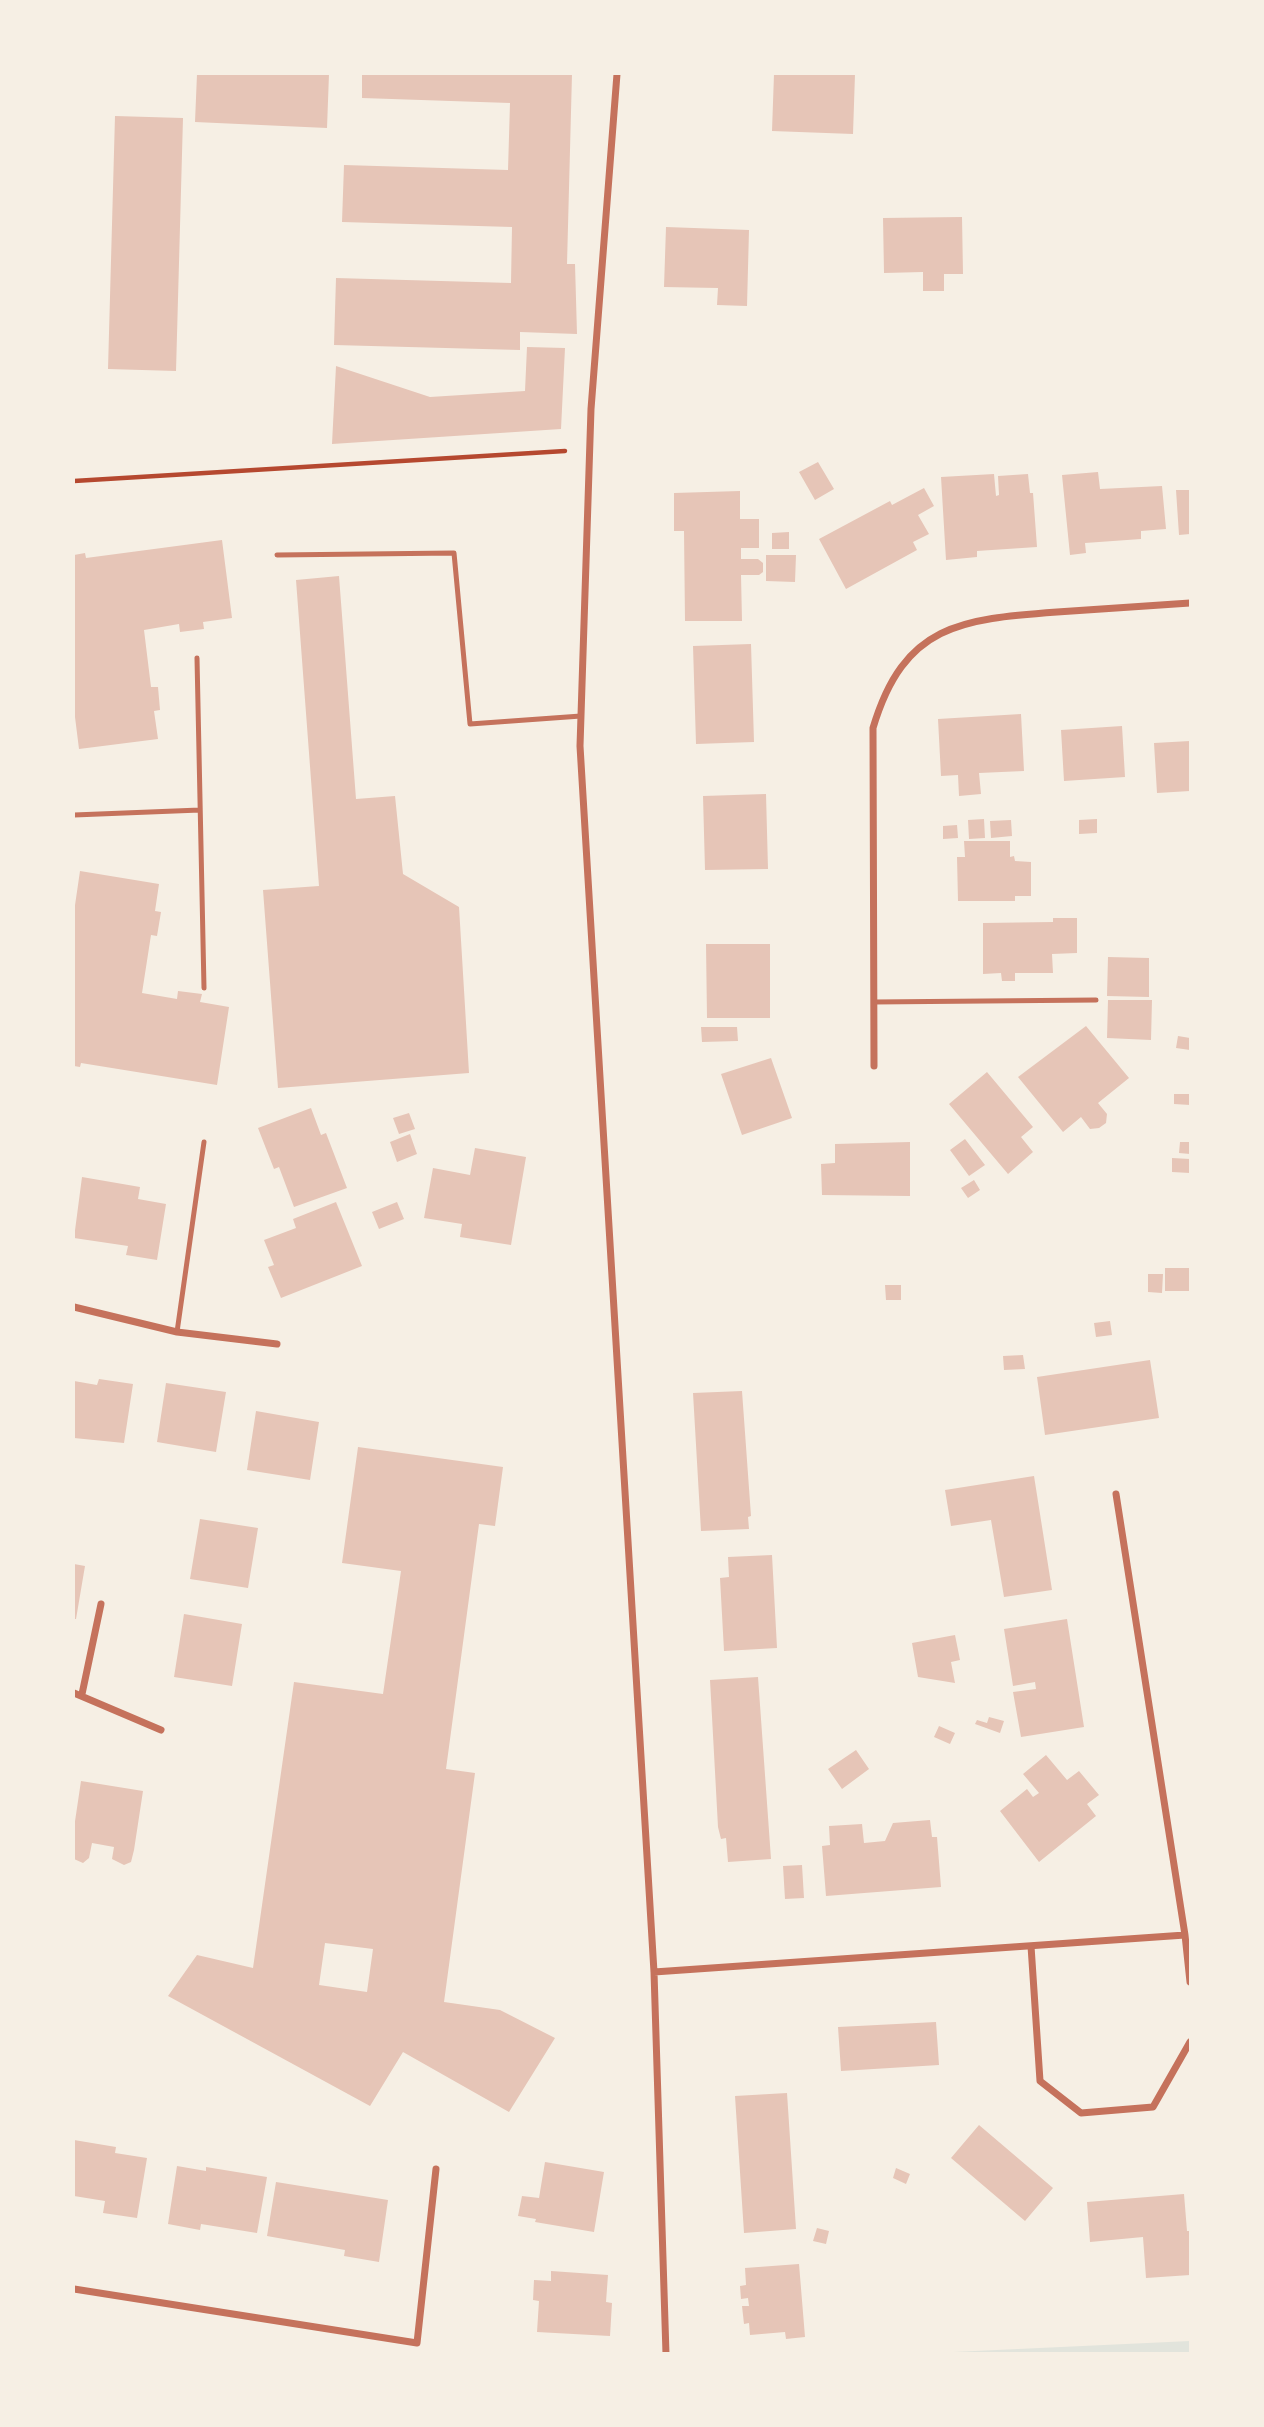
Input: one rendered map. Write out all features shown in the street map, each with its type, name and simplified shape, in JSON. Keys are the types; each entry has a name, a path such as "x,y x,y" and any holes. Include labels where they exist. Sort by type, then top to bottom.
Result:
{"street":[{"path":"617,74 590,449 580,746 654,1972 666,2354"},
{"path":"874,1066 873,729 881,701 895,676 913,654 932,638 978,619 1191,603"},
{"path":"74,1307 177,1332 277,1344"},
{"path":"1116,1493 1191,1982"},
{"path":"82,1695 101,1604"},
{"path":"74,1693 161,1730"},
{"path":"654,1972 1185,1935"},
{"path":"1031,1946 1040,2081 1081,2113 1153,2107 1191,2042"},
{"path":"74,2289 417,2343 436,2169"}],"lane":[{"path":"277,555 454,553 470,724 581,716"},
{"path":"197,658 204,988"},
{"path":"74,815 200,810"},
{"path":"874,1002 1096,1000"},
{"path":"177,1332 204,1142"}],"path":[{"path":"74,481 590,449"}],"shaded area":[{"path":"1190,2341 1190,2353 932,2353"}],"building":[{"path":"197,74 329,74 327,128 195,122"},
{"path":"362,74 572,74 567,264 575,264 577,334 520,332 520,350 334,345 336,278 511,283 512,227 342,222 344,165 508,170 510,103 362,98"},
{"path":"774,74 855,74 853,134 772,131"},
{"path":"115,116 183,118 176,371 108,369"},
{"path":"962,217 963,274 944,274 944,291 923,291 923,272 884,273 883,218"},
{"path":"666,227 749,230 747,306 717,305 718,288 664,287"},
{"path":"527,347 565,348 561,429 332,444 336,366 430,397 525,391"},
{"path":"818,462 834,489 815,500 799,472"},
{"path":"1098,472 1100,489 1162,486 1166,529 1141,531 1141,539 1085,543 1086,553 1070,555 1062,475"},
{"path":"994,474 996,496 999,495 998,476 1028,474 1030,493 1033,493 1037,547 977,551 977,557 946,560 941,477"},
{"path":"924,488 934,506 918,515 929,534 913,542 917,550 846,589 819,539 890,501 892,505"},
{"path":"1176,490 1190,490 1190,534 1179,535"},
{"path":"740,491 740,519 759,519 759,548 741,548 741,559 758,559 763,563 763,572 759,575 741,575 742,621 685,621 684,531 674,531 674,493"},
{"path":"789,532 789,549 772,549 772,533"},
{"path":"222,540 232,618 203,622 204,629 180,632 179,624 144,630 151,687 158,687 160,710 154,711 158,739 79,749 74,709 74,555 85,553 86,558"},
{"path":"766,555 796,555 795,582 766,581"},
{"path":"339,576 356,799 395,796 403,874 459,907 469,1073 278,1088 263,890 319,886 296,580"},
{"path":"751,644 754,742 696,744 693,646"},
{"path":"1021,714 1024,771 979,773 981,794 959,796 958,775 941,776 938,719"},
{"path":"1122,726 1125,777 1064,781 1061,730"},
{"path":"1190,741 1190,791 1157,793 1154,743"},
{"path":"766,794 768,869 705,870 703,796"},
{"path":"984,819 985,838 969,839 968,820"},
{"path":"1097,819 1097,833 1079,834 1079,820"},
{"path":"1011,820 1012,836 991,838 990,821"},
{"path":"957,825 958,838 943,839 943,826"},
{"path":"964,841 1010,841 1010,857 1014,856 1015,861 1031,862 1031,896 1015,896 1015,901 958,901 957,857 965,857"},
{"path":"80,871 159,884 155,911 161,912 157,936 151,935 142,993 177,999 178,991 202,994 200,1002 229,1007 217,1085 81,1063 80,1067 74,1066 74,912"},
{"path":"1053,918 1077,918 1077,953 1052,954 1053,973 1015,973 1015,981 1002,981 1001,973 983,974 983,923 1053,922"},
{"path":"706,944 770,944 770,1018 707,1018"},
{"path":"1108,957 1149,958 1149,997 1107,996"},
{"path":"1108,1000 1152,1000 1151,1040 1107,1038"},
{"path":"1086,1026 1129,1078 1098,1103 1107,1114 1106,1123 1099,1128 1090,1129 1081,1117 1063,1132 1018,1077"},
{"path":"701,1027 737,1027 738,1041 702,1042"},
{"path":"1178,1036 1190,1038 1190,1050 1176,1048"},
{"path":"771,1058 792,1118 742,1135 721,1074"},
{"path":"987,1072 1033,1127 1021,1137 1033,1152 1008,1174 949,1104"},
{"path":"1174,1094 1190,1094 1190,1105 1174,1104"},
{"path":"311,1108 321,1135 326,1133 347,1188 294,1207 279,1167 274,1169 258,1128"},
{"path":"409,1113 415,1129 399,1134 393,1118"},
{"path":"410,1134 417,1154 397,1162 390,1142"},
{"path":"965,1139 985,1165 969,1176 950,1150"},
{"path":"910,1142 910,1196 822,1195 821,1164 835,1163 835,1144"},
{"path":"1180,1142 1190,1142 1190,1154 1179,1153"},
{"path":"475,1148 526,1157 511,1245 460,1237 462,1224 424,1218 433,1168 470,1175"},
{"path":"1172,1158 1190,1159 1190,1173 1172,1172"},
{"path":"82,1177 140,1187 138,1199 166,1204 157,1260 126,1255 128,1246 74,1238"},
{"path":"974,1180 980,1190 968,1198 961,1188"},
{"path":"336,1202 362,1266 281,1298 268,1267 274,1265 264,1240 296,1228 293,1219"},
{"path":"397,1202 404,1219 379,1229 372,1212"},
{"path":"1165,1268 1190,1268 1190,1291 1165,1291"},
{"path":"1148,1274 1163,1274 1162,1293 1148,1292"},
{"path":"885,1285 901,1285 901,1300 886,1300"},
{"path":"1110,1321 1112,1335 1096,1337 1094,1323"},
{"path":"1023,1355 1025,1369 1004,1370 1003,1356"},
{"path":"1150,1360 1159,1418 1045,1435 1037,1377"},
{"path":"99,1379 133,1384 124,1443 74,1438 74,1381 97,1385"},
{"path":"166,1383 226,1392 216,1452 157,1442"},
{"path":"742,1391 751,1516 748,1517 749,1529 701,1531 693,1393"},
{"path":"256,1411 319,1422 310,1480 247,1470"},
{"path":"358,1447 503,1467 495,1526 479,1524 446,1769 475,1773 444,2002 500,2010 555,2038 509,2112 403,2052 370,2106 168,1996 197,1955 253,1968 294,1682 383,1694 401,1571 342,1563","holes":["325,1943 373,1949 367,1992 319,1985"]},
{"path":"1034,1476 1052,1590 1004,1597 991,1520 951,1526 945,1490"},
{"path":"200,1519 258,1528 248,1588 190,1579"},
{"path":"772,1555 777,1648 724,1651 720,1578 729,1577 728,1557"},
{"path":"74,1564 85,1566 76,1619 74,1619"},
{"path":"184,1614 242,1624 232,1686 174,1677"},
{"path":"1067,1619 1084,1727 1021,1737 1013,1692 1036,1689 1035,1682 1013,1686 1004,1629"},
{"path":"955,1635 960,1660 951,1662 955,1683 918,1677 912,1643"},
{"path":"758,1677 771,1859 728,1862 726,1838 721,1839 718,1827 710,1680"},
{"path":"989,1717 1004,1721 1000,1733 975,1724 977,1720 987,1723"},
{"path":"939,1726 955,1733 950,1744 934,1737"},
{"path":"856,1750 869,1769 842,1789 828,1769"},
{"path":"1046,1755 1067,1780 1079,1771 1099,1795 1087,1804 1096,1816 1039,1862 1000,1811 1027,1789 1033,1797 1039,1793 1023,1774"},
{"path":"81,1781 143,1791 131,1862 124,1865 112,1859 114,1847 92,1843 89,1858 83,1863 74,1859 74,1828"},
{"path":"930,1820 932,1837 937,1837 941,1887 826,1896 822,1846 830,1845 829,1826 862,1824 864,1843 885,1841 893,1823"},
{"path":"802,1865 804,1898 785,1899 783,1866"},
{"path":"936,2022 939,2065 841,2071 838,2027"},
{"path":"787,2093 796,2229 744,2233 735,2096"},
{"path":"979,2125 1053,2188 1025,2221 951,2158"},
{"path":"74,2140 116,2147 115,2153 147,2158 137,2218 103,2213 105,2201 74,2196"},
{"path":"545,2162 604,2172 594,2232 535,2222 536,2219 518,2216 522,2196 539,2198"},
{"path":"177,2166 206,2171 206,2167 267,2177 257,2233 201,2224 200,2230 168,2224"},
{"path":"896,2168 910,2174 906,2184 893,2178"},
{"path":"276,2182 388,2200 379,2262 344,2256 345,2250 267,2236"},
{"path":"1184,2194 1187,2231 1190,2231 1190,2275 1146,2278 1143,2237 1090,2242 1087,2202"},
{"path":"817,2228 829,2231 826,2244 813,2241"},
{"path":"799,2264 805,2337 786,2339 785,2332 750,2335 749,2323 744,2324 742,2306 749,2306 748,2298 741,2299 740,2286 746,2285 745,2268"},
{"path":"551,2271 608,2275 606,2302 612,2303 610,2336 537,2332 539,2301 533,2300 534,2280 551,2281"}]}
